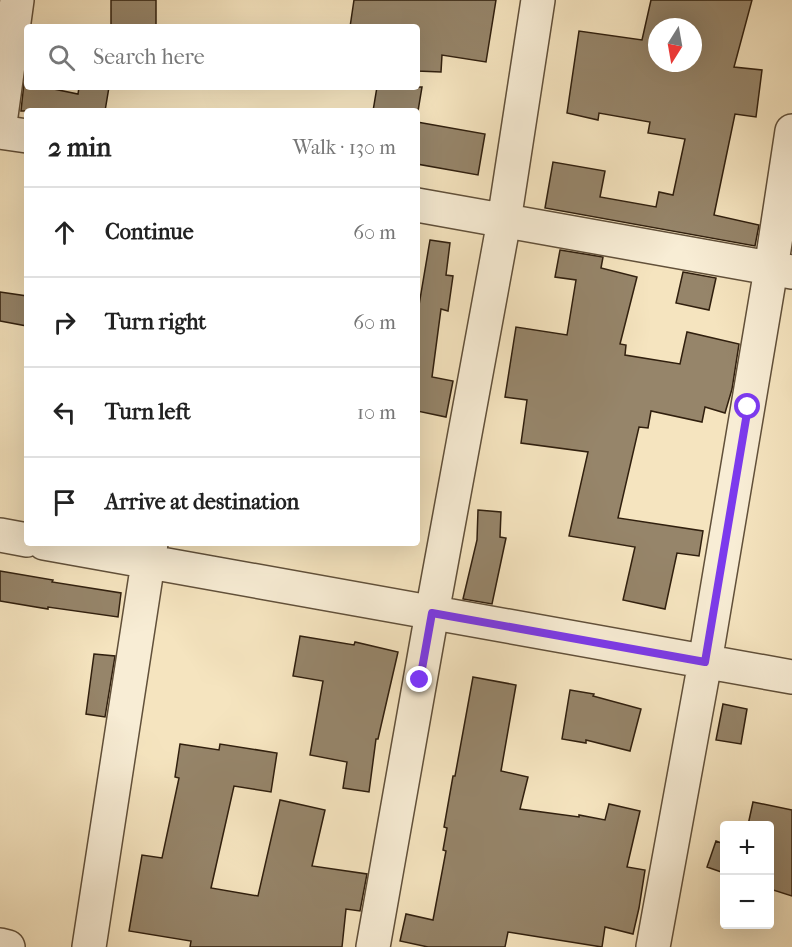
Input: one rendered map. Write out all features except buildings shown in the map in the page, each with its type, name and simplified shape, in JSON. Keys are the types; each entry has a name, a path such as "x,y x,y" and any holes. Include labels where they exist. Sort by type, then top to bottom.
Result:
{"street":[{"path":"373,947 504,221 538,0"},
{"path":"0,123 11,3"},
{"path":"653,947 705,662 781,271 792,131"},
{"path":"0,132 24,136"},
{"path":"420,206 781,271"},
{"path":"0,535 24,539"},
{"path":"79,546 149,552 432,613 792,677"},
{"path":"88,947 149,552"},
{"path":"0,945 8,947"}],"route":[{"path":"420,680 432,613 705,662 748,407"}]}
